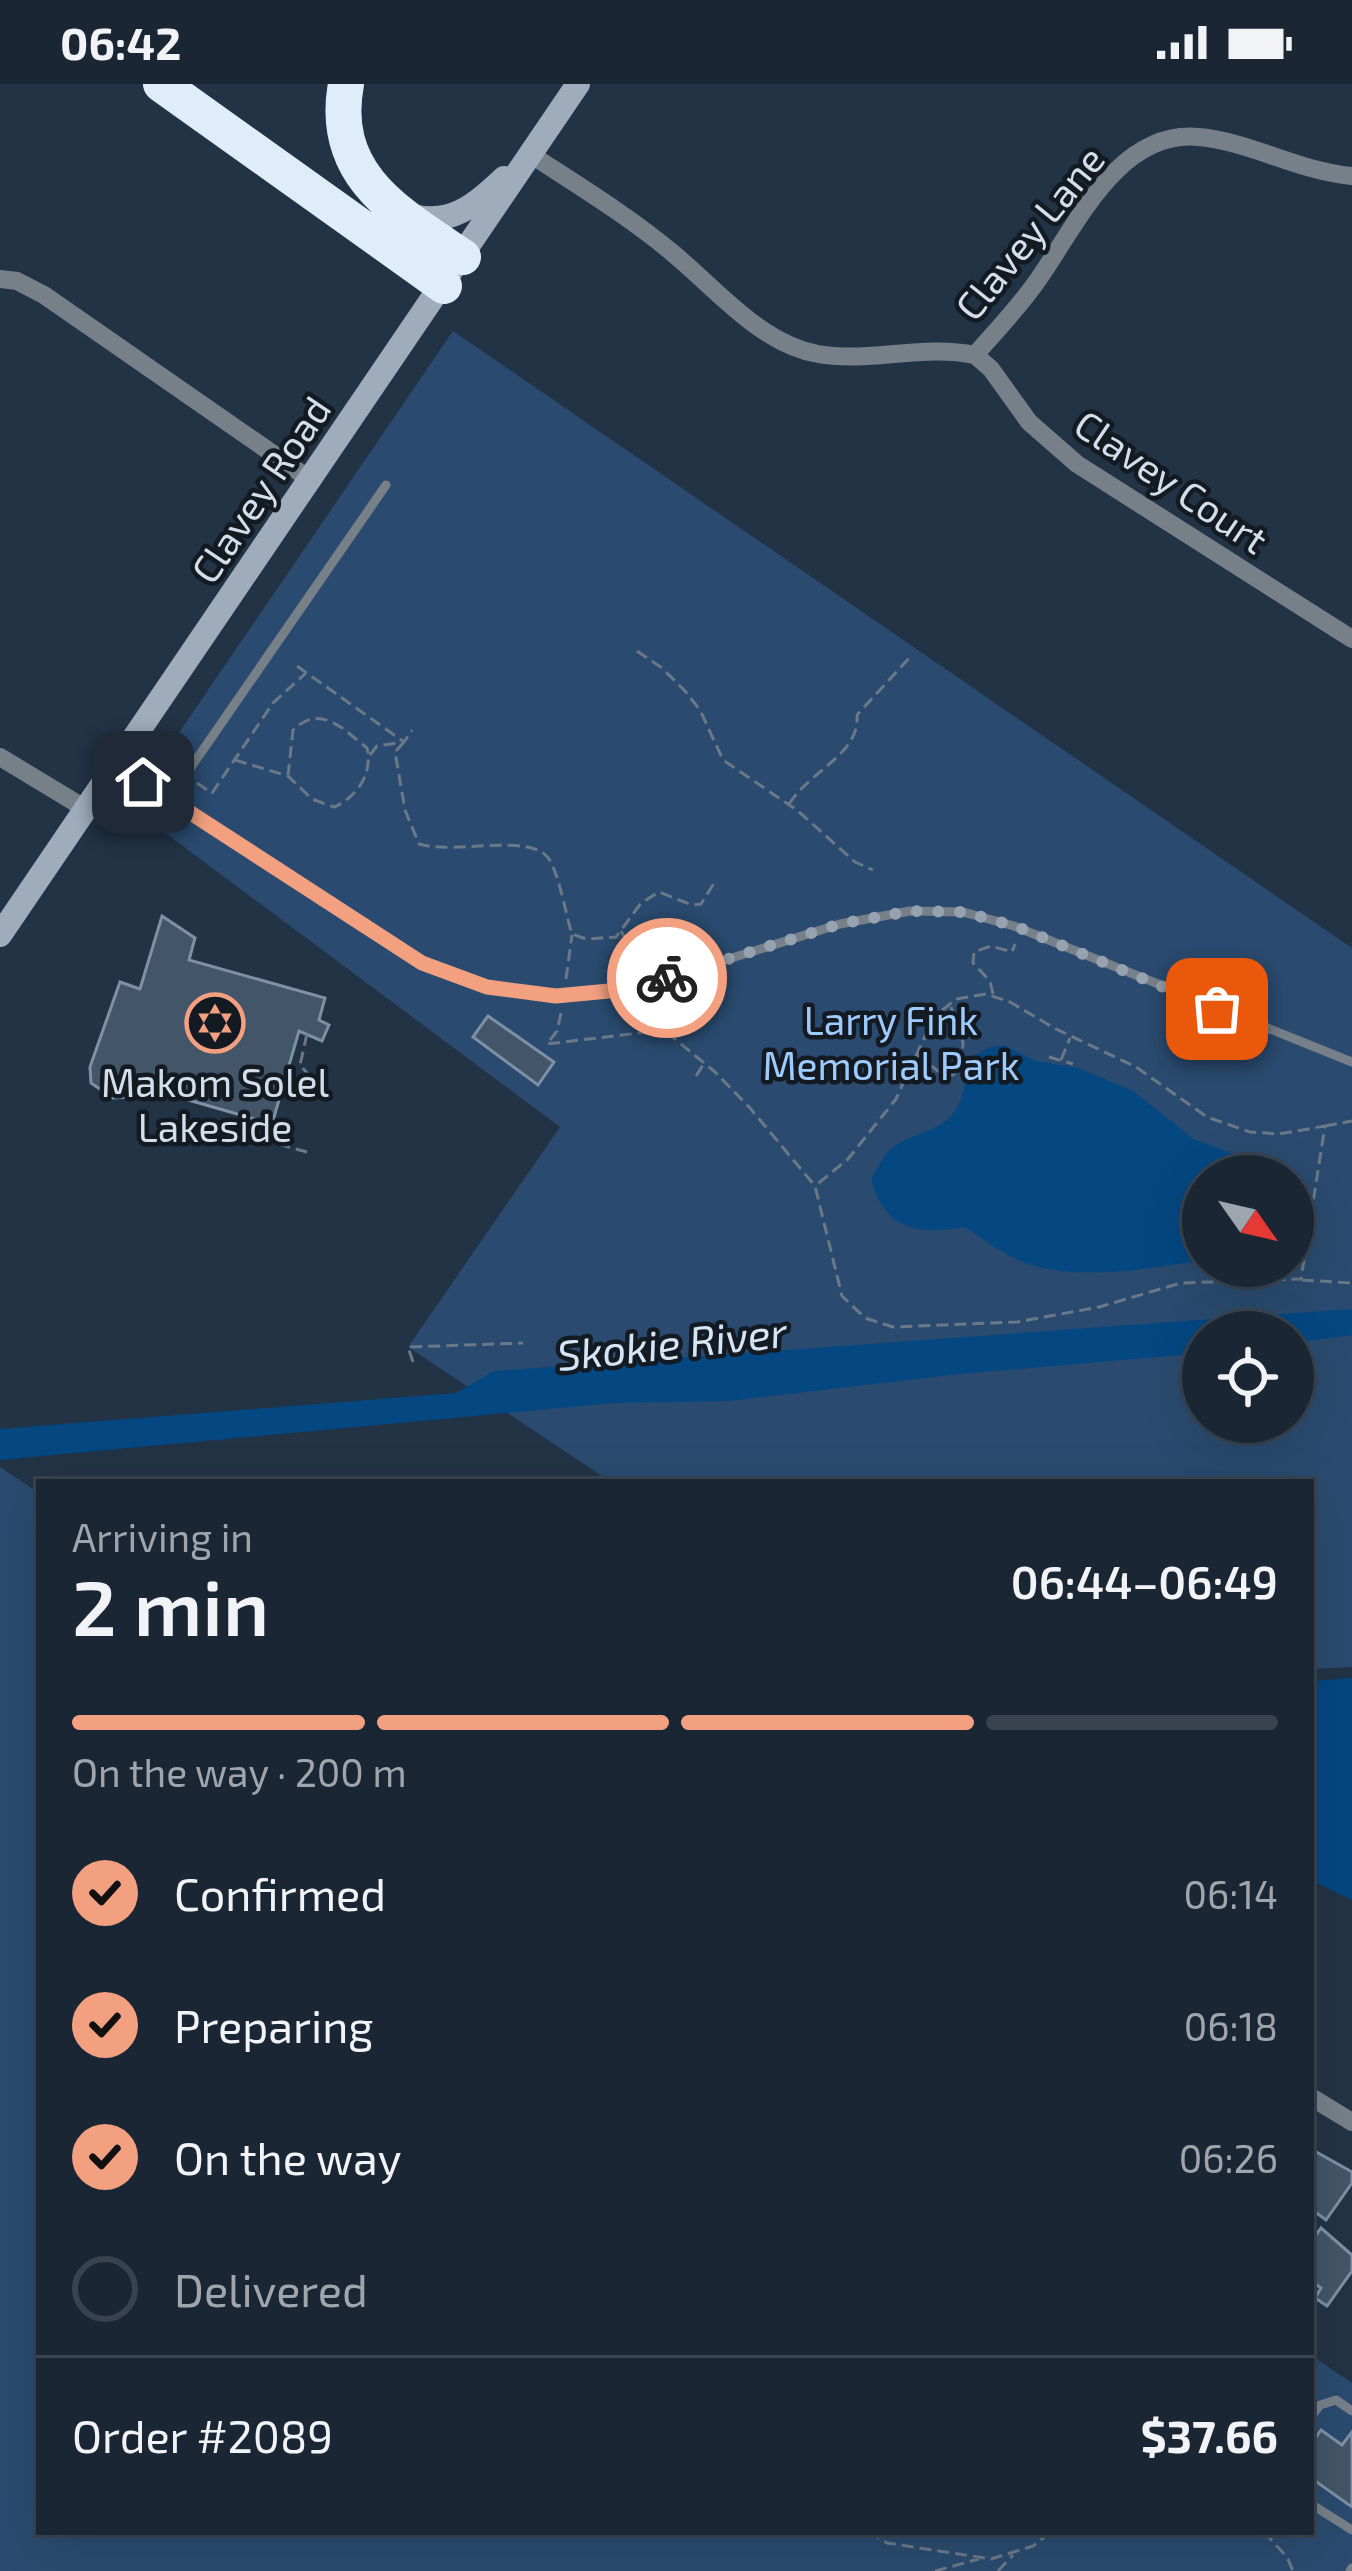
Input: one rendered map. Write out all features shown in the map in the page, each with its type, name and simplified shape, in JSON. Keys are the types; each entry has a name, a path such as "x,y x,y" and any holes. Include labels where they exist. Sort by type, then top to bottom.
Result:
{"highway":[{"path":"161,84 454,272"},
{"path":"346,84 344,113 354,160 365,182 454,272"}],"main road":[{"name":"Clavey Road","path":"0,935 578,84"},
{"path":"386,205 429,220 447,218 478,202 529,155"}],"street":[{"name":"Clavey Lane","path":"529,155 673,254 758,326 805,350 867,356 943,348 975,355 1030,290 1096,193 1129,159 1161,142 1198,137 1290,165 1352,176"},
{"path":"0,279 17,281 44,295 312,481"},
{"name":"Clavey Court","path":"975,355 1028,422 1077,464 1352,639"},
{"path":"0,757 86,809"},
{"path":"1314,2099 1352,2122"}],"lane":[{"path":"169,799 386,485"},
{"path":"117,765 422,963 487,987 564,995 646,985 840,924 910,911 963,912 1020,928 1352,1062"},
{"path":"1314,2413 1320,2405 1336,2400 1352,2411"},
{"path":"1314,2506 1352,2530"}],"path":[{"path":"637,651 662,668 700,710 723,760 788,805 855,862 873,870"},
{"path":"788,805 818,769 851,747 857,715 911,656"},
{"path":"297,666 404,742"},
{"path":"195,782 212,794 274,703 306,673"},
{"path":"235,760 288,776 313,799 334,808 349,801 368,773 367,748 344,728 318,717 302,722 293,730 288,776"},
{"path":"369,757 388,730"},
{"path":"412,730 395,752 405,810 419,844 436,850 528,845 544,852 553,865 572,934 557,1030 541,1053"},
{"path":"377,746 404,742"},
{"path":"572,934 616,937 641,903 659,892 701,904 716,880"},
{"path":"993,996 990,981 974,963 974,952 982,946 1012,952 1020,928"},
{"path":"621,931 664,1030 750,1108 815,1186 842,1296 865,1318 893,1327 1017,1322 1099,1307 1182,1283"},
{"path":"671,1037 697,1004 687,972"},
{"path":"674,976 687,1019"},
{"path":"815,1186 872,1133 896,1099 934,1016 956,999 993,996 1136,1067 1207,1117 1250,1132 1279,1134 1352,1121"},
{"path":"915,1054 938,1071 953,1075 962,1066 963,1042 950,1004"},
{"path":"547,1044 664,1030"},
{"path":"307,1034 300,1065 308,1074 327,1080"},
{"path":"1061,1060 1070,1036"},
{"path":"1049,1057 1073,1064"},
{"path":"696,1076 704,1064"},
{"path":"248,1117 244,1135 307,1152"},
{"path":"1314,1194 1325,1126"},
{"path":"1314,1281 1352,1283"},
{"path":"413,1362 408,1347 523,1343"},
{"path":"874,2535 887,2543 980,2558"},
{"path":"998,2571 1012,2555 1046,2535"},
{"path":"1267,2535 1293,2571"},
{"path":"935,2571 1012,2555"}],"green space":[{"name":"Larry Fink Memorial Park","path":"453,331 1352,948 1352,1667 1314,1669 1314,1479 606,1479 408,1347 560,1127 129,806"},
{"path":"0,1467 36,1491 36,2535 1314,2535 1314,2357 1352,2383 1352,2571 0,2571"}],"shaded area":[{"path":"1003,1045 1036,1061 1078,1068 1133,1091 1195,1140 1236,1155 1182,1155 1182,1263 1133,1270 1058,1271 1008,1255 965,1227 918,1229 894,1219 871,1179 893,1147 952,1115 971,1062 987,1049"},
{"path":"1352,1309 1352,1335 1314,1340 1314,1312"},
{"path":"1182,1321 1182,1355 728,1401 614,1403 0,1460 0,1429 456,1393 494,1371"},
{"path":"1352,1678 1352,1900 1314,1881 1314,1681"}],"building":[{"name":"Makom Solel Lakeside","path":"162,916 195,938 189,960 325,998 319,1020 329,1025 322,1041 299,1031 272,1124 143,1087 128,1097 113,1098 91,1083 90,1067 120,982 140,989"},
{"path":"488,1016 554,1062 538,1085 473,1037"},
{"path":"1314,2151 1352,2172 1352,2183 1326,2220 1314,2211"},
{"path":"1321,2228 1352,2255 1352,2271 1327,2306 1315,2298 1321,2288 1314,2283 1314,2238"},
{"path":"1321,2430 1342,2445 1352,2432 1352,2507 1314,2480 1314,2440"}],"way so far":[{"path":"667,978 840,924 910,911 963,912 1015,926 1217,1009"}],"place":[{"name":"Makom Solel Lakeside","path":"215,1023"}],"route":[{"path":"143,782 422,963 487,987 556,996 630,989 667,978"}],"water label":[{"name":"Skokie River","path":"672,1344"}]}
